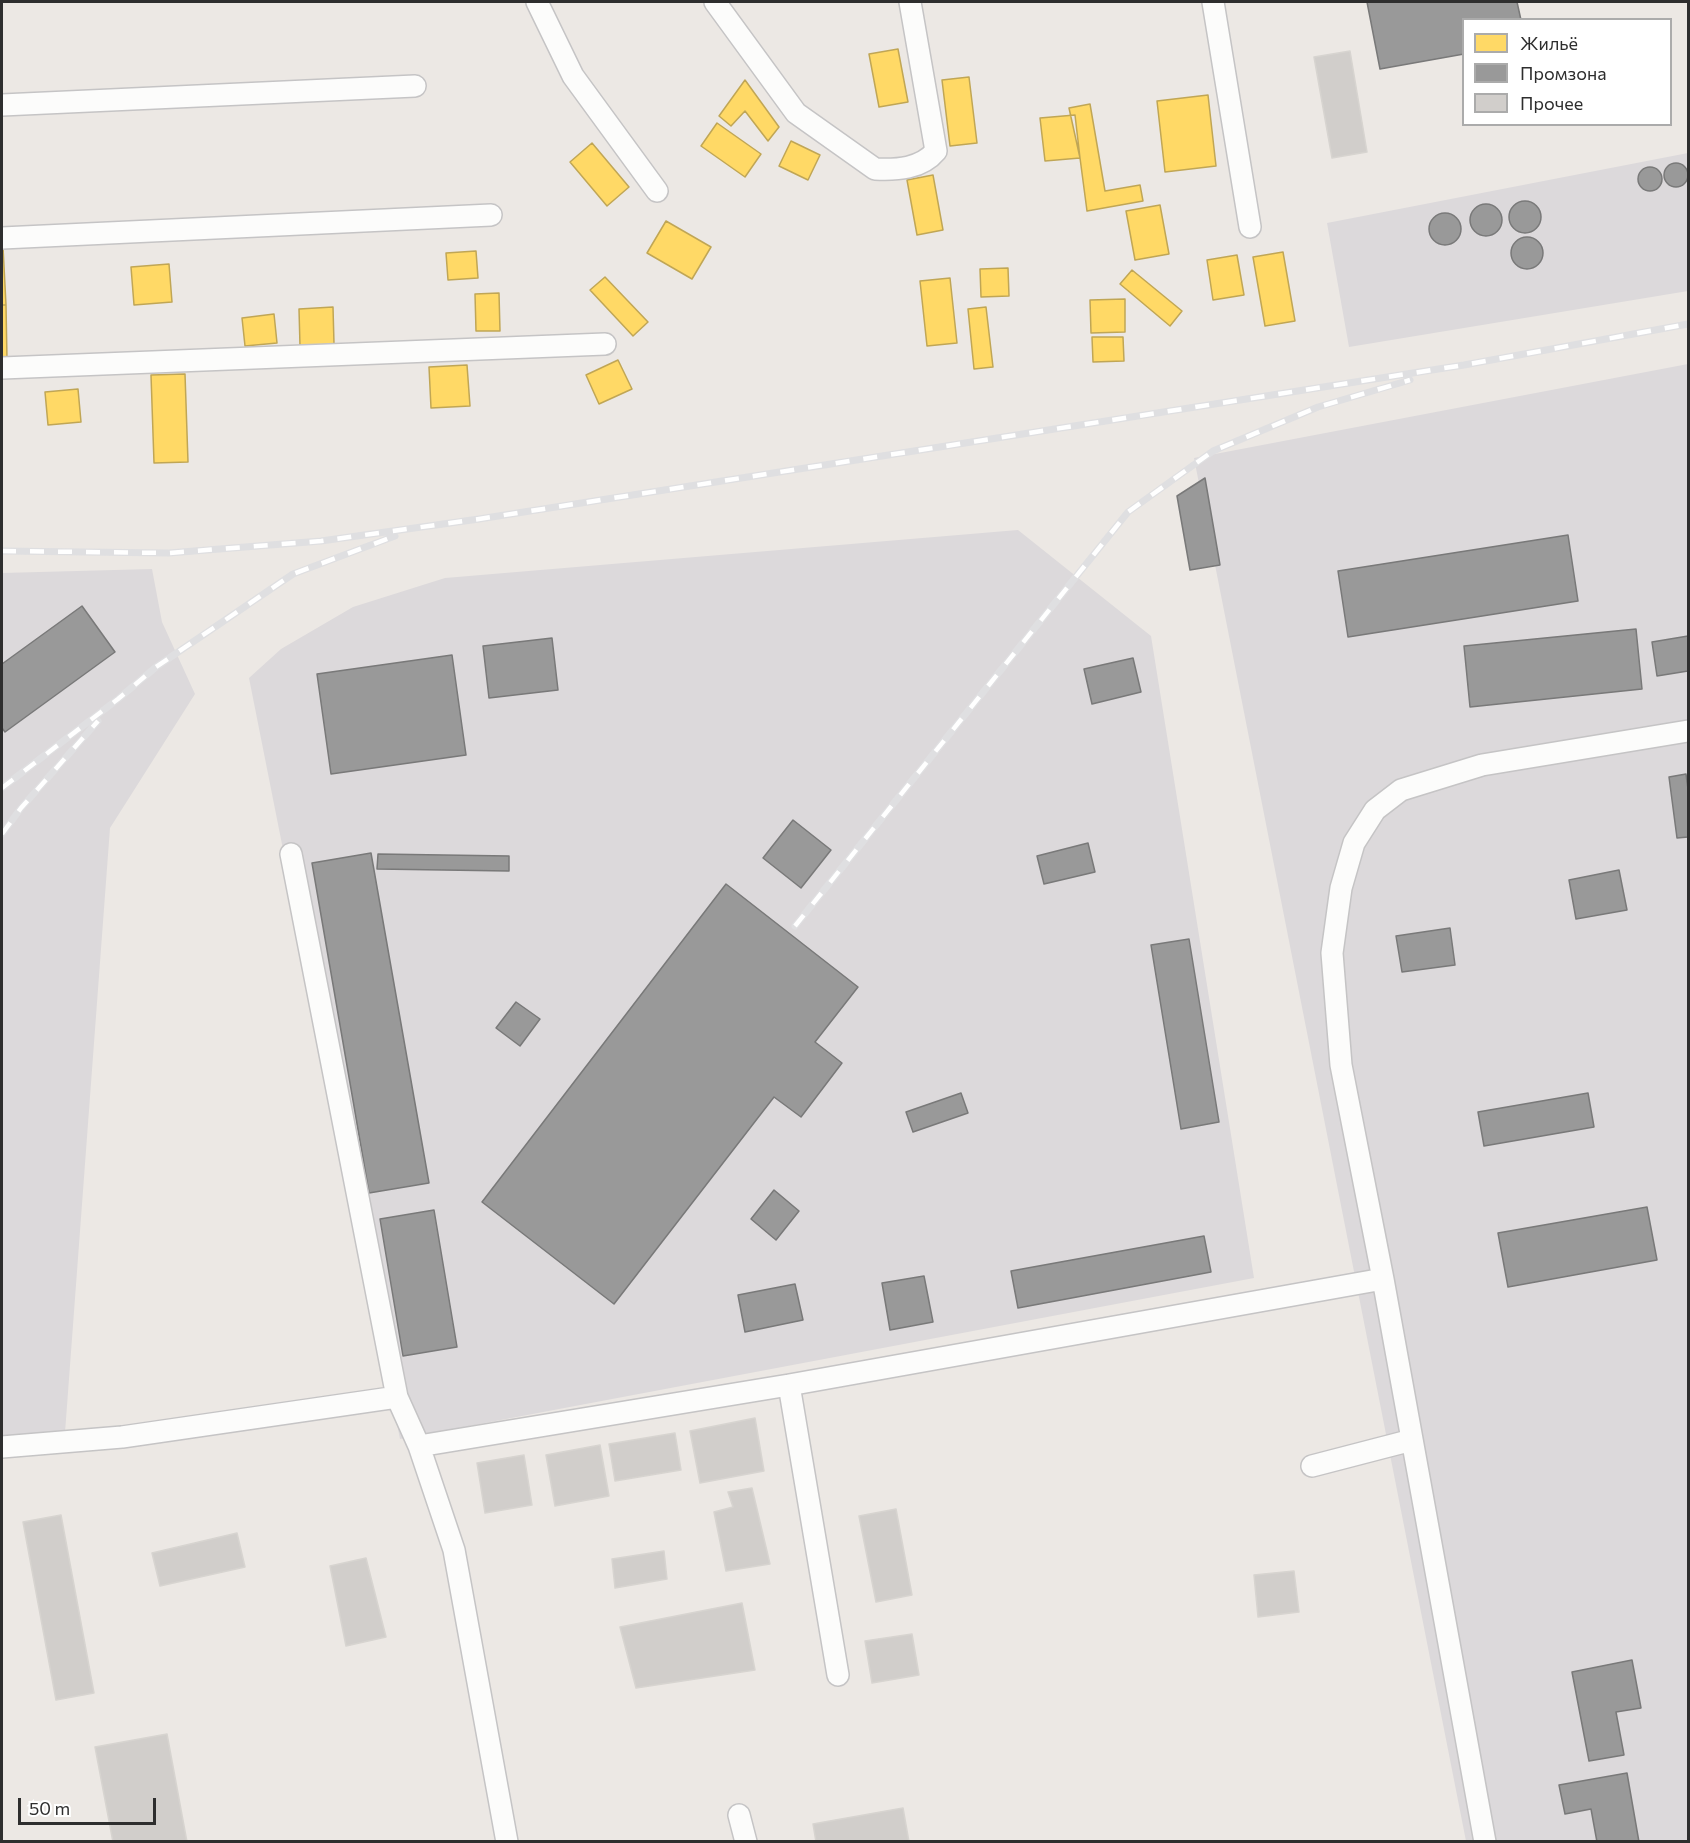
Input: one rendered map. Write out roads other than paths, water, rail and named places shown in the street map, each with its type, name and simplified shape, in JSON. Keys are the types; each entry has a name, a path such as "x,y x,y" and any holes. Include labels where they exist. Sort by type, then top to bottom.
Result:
{"street":[{"path":"537,2 573,76 657,191"},
{"path":"716,2 796,113 875,169 888,170 919,165 936,151 910,2"},
{"path":"1213,2 1250,227"},
{"path":"2,105 415,86"},
{"path":"2,238 492,215"},
{"path":"2,368 605,344"},
{"path":"1485,1842 1383,1279 1341,1065 1332,953 1341,888 1354,843 1375,810 1401,790 1482,765 1689,731"},
{"path":"291,854 397,1397 419,1446 454,1550 507,1842"},
{"path":"419,1446 789,1384 1383,1279"},
{"path":"789,1384 838,1675"},
{"path":"2,1447 122,1437 397,1397"},
{"path":"1312,1466 1412,1440"},
{"path":"739,1815 746,1842"}],"railway":[{"path":"2,551 169,553 321,541 479,519 1464,365 1688,324"},
{"path":"795,926 1128,512 1213,451 1318,407 1410,380"},
{"path":"2,788 156,667 293,574 395,536"},
{"path":"2,834 21,808 98,721"}]}
